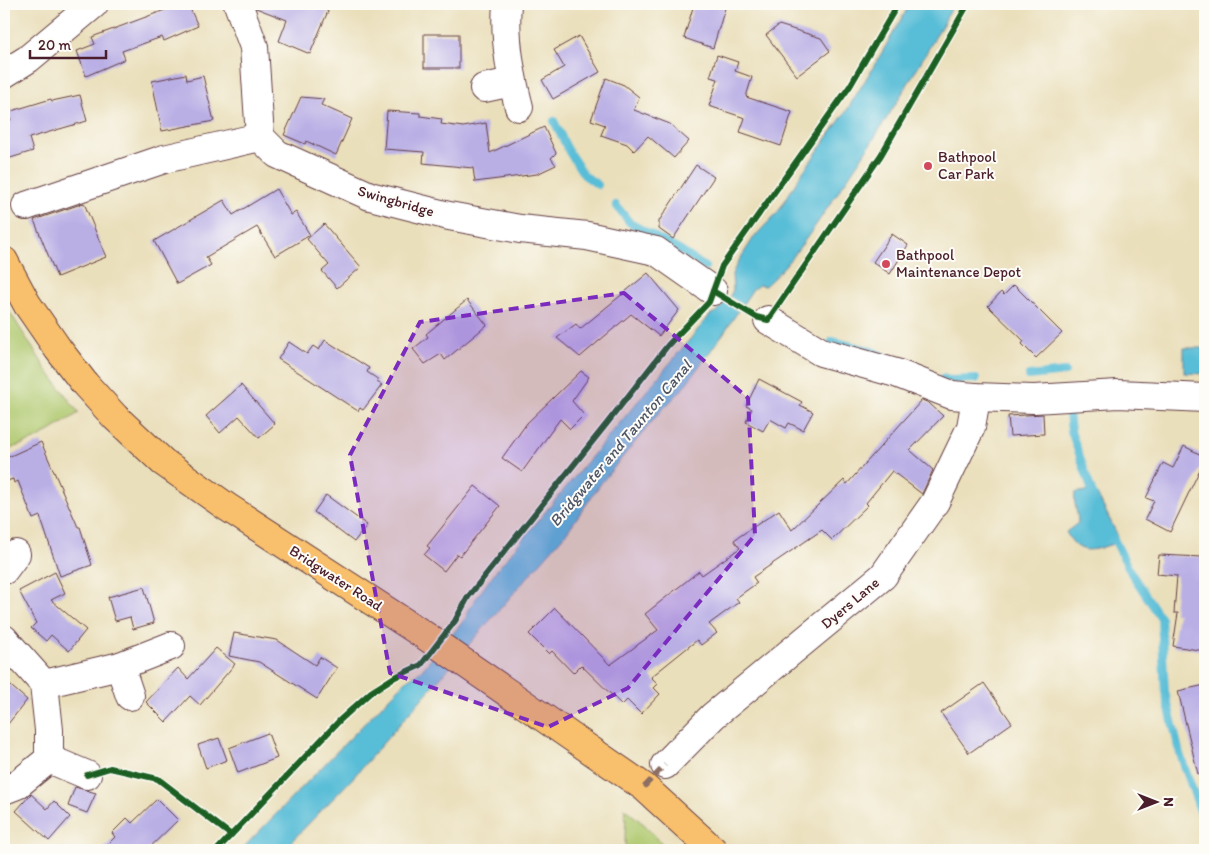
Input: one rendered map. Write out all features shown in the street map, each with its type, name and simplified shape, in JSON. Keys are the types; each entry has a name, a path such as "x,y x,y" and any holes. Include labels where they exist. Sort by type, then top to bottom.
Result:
{"main road":[{"name":"Bridgwater Road","path":"4,260 32,312 85,384 115,417 163,462 228,507 424,635 644,786 713,850"}],"street":[{"path":"4,74 28,59 94,4"},
{"path":"26,206 164,159 260,137 254,47 238,4"},
{"path":"484,88 515,94 505,29 507,4"},
{"name":"Swingbridge","path":"260,137 277,154 370,196 449,216 520,229 587,236 656,251 713,291"},
{"path":"768,320 821,352 896,372 952,395 1034,399 1118,394 1205,398"},
{"name":"Dyers Lane","path":"666,765 713,716 883,576 935,502 970,427 975,397"},
{"path":"4,639 44,684 49,730 48,759 17,785 4,790"},
{"path":"44,684 120,666 171,646"},
{"path":"120,666 130,696"},
{"path":"48,759 87,775"}],"highlighted area":[{"path":"624,293 748,398 755,535 628,688 548,727 390,673 350,455 420,322"}],"green space":[{"path":"4,303 46,369 79,413 37,439 4,451"},
{"path":"624,808 646,826 668,850 626,850"}],"water":[{"name":"Bridgwater and Taunton Canal","path":"910,4 954,4 883,124 853,171 795,254 765,286 759,285 753,289 681,391 660,412 602,482 567,532 351,780 283,850 241,850 407,680 422,670 466,618 470,607 495,572 711,314 717,312 730,296 733,290 732,274 738,262 754,237 778,212 800,176 847,110"},
{"path":"1184,348 1205,348 1205,374 1184,373"},
{"path":"1092,490 1097,494 1117,534 1116,543 1088,550 1076,546 1066,532 1078,523 1075,493"}],"pier":[{"path":"727,295 745,306 741,313 722,301"}],"building":[{"path":"181,4 188,4 198,26 164,41 162,37 122,51 125,59 86,76 77,51 95,44 92,37"},
{"path":"255,4 310,4 328,11 310,54 279,41 287,20 256,8"},
{"path":"694,4 712,4 725,8 713,48 684,38"},
{"path":"779,25 821,38 830,51 797,76 766,35"},
{"path":"424,34 459,34 459,68 424,68"},
{"path":"579,36 600,72 553,99 542,80 564,67 554,50"},
{"path":"717,55 738,62 735,71 752,77 746,97 792,112 781,146 740,132 745,118 709,106 718,79 710,77"},
{"path":"186,74 187,80 203,76 214,121 162,131 152,81"},
{"path":"606,78 624,85 639,97 634,110 670,124 689,141 674,158 648,136 634,151 627,144 601,135 605,125 591,120"},
{"path":"80,95 87,121 29,138 33,151 4,160 4,122 11,120 8,112 51,99 52,101"},
{"path":"301,97 324,99 321,105 352,119 336,155 306,141 305,144 284,135"},
{"path":"387,111 420,113 420,116 442,119 441,124 463,127 486,123 490,153 544,127 556,153 551,158 556,165 537,174 475,182 473,168 423,163 424,152 384,149"},
{"path":"696,165 714,177 673,239 659,229 659,221"},
{"path":"276,189 291,215 296,212 310,235 275,256 257,227 206,257 211,265 177,284 154,241 224,200 233,215"},
{"path":"84,203 106,257 57,277 34,220"},
{"path":"324,224 361,267 337,288 322,271 329,265 307,239"},
{"name":"Bathpool Maintenance Depot","path":"892,234 908,245 890,274 873,262"},
{"path":"648,273 679,310 659,336 631,314 580,357 557,338 576,324 580,329"},
{"path":"1014,285 1062,333 1036,358 1022,344 1024,341 988,306 1001,292 1004,295"},
{"path":"467,300 487,325 445,360 441,354 425,364 413,349 428,337 426,334"},
{"path":"325,340 369,368 367,372 379,380 377,382 382,385 363,410 360,408 358,411 278,359 289,342 307,354 313,346 319,350"},
{"path":"581,371 589,377 572,401 584,415 570,429 560,419 522,472 502,458 527,423"},
{"path":"759,379 802,402 800,405 813,412 803,430 789,423 786,428 770,419 763,431 746,422 752,409 746,406"},
{"path":"241,385 275,424 259,438 239,416 220,433 206,416"},
{"path":"922,400 929,403 943,416 910,450 933,470 922,494 892,471 866,503 868,505 832,540 822,530 753,577 757,583 736,598 739,602 709,624 717,633 701,645 697,640 651,677 658,684 654,688 660,694 641,714 627,700 622,705 581,665 573,673 552,651 549,654 529,634 555,608 610,665 658,630 645,614 699,571 702,575 740,548 734,540 779,510 792,530 844,480 847,484"},
{"path":"1043,414 1044,434 1010,436 1008,416"},
{"path":"41,442 78,527 80,527 92,565 60,576 40,516 33,519 18,481 14,483 13,479 4,482 4,459"},
{"path":"1184,446 1205,457 1205,459 1170,532 1145,519 1154,501 1146,498 1163,463 1173,468"},
{"path":"475,486 500,506 460,556 457,554 444,571 424,555 430,548 427,546"},
{"path":"326,495 367,525 354,542 314,512"},
{"path":"1159,555 1202,557 1201,595 1205,596 1205,651 1173,646 1178,613 1174,613 1177,576 1157,574"},
{"path":"55,572 65,593 51,600 86,630 69,651 51,635 46,641 31,628 36,623 19,591"},
{"path":"144,587 154,623 133,629 130,617 115,621 108,597"},
{"path":"234,633 277,640 315,665 320,657 337,668 317,699 259,662 229,656"},
{"path":"216,648 235,664 200,705 190,696 166,722 146,702 178,668 188,679"},
{"path":"4,680 27,700 4,729"},
{"path":"984,683 1012,723 969,753 941,713"},
{"path":"1205,685 1205,773 1198,774 1178,691"},
{"path":"268,733 277,758 238,773 229,748"},
{"path":"219,738 227,760 206,768 198,745"},
{"path":"75,787 96,793 87,813 68,806"},
{"path":"31,794 47,809 54,801 70,817 49,841 16,811"},
{"path":"157,799 178,820 147,850 102,850 115,837 112,833 127,818 132,823"}],"waterway":[{"path":"554,121 569,152 584,175 598,185"},
{"path":"616,205 630,223 681,251 705,267"},
{"path":"832,341 869,350 885,357"},
{"path":"1029,376 1065,372"},
{"path":"943,378 949,380 976,379"},
{"path":"1069,413 1071,431 1094,497"},
{"path":"1112,535 1131,573 1161,618 1165,692 1180,754 1205,825"}],"marked path":[{"path":"644,787 665,765"}],"cycle path":[{"path":"217,850 340,720 371,692 393,678 421,665 455,621 468,597 668,345 709,302 722,266 850,86 898,4"},
{"path":"713,291 756,317 768,320 881,155 968,4"},
{"path":"87,775 110,768 158,779 231,835"}],"place":[{"name":"Bathpool Car Park","path":"928,166"},
{"name":"Bathpool Maintenance Depot","path":"886,264"}]}
